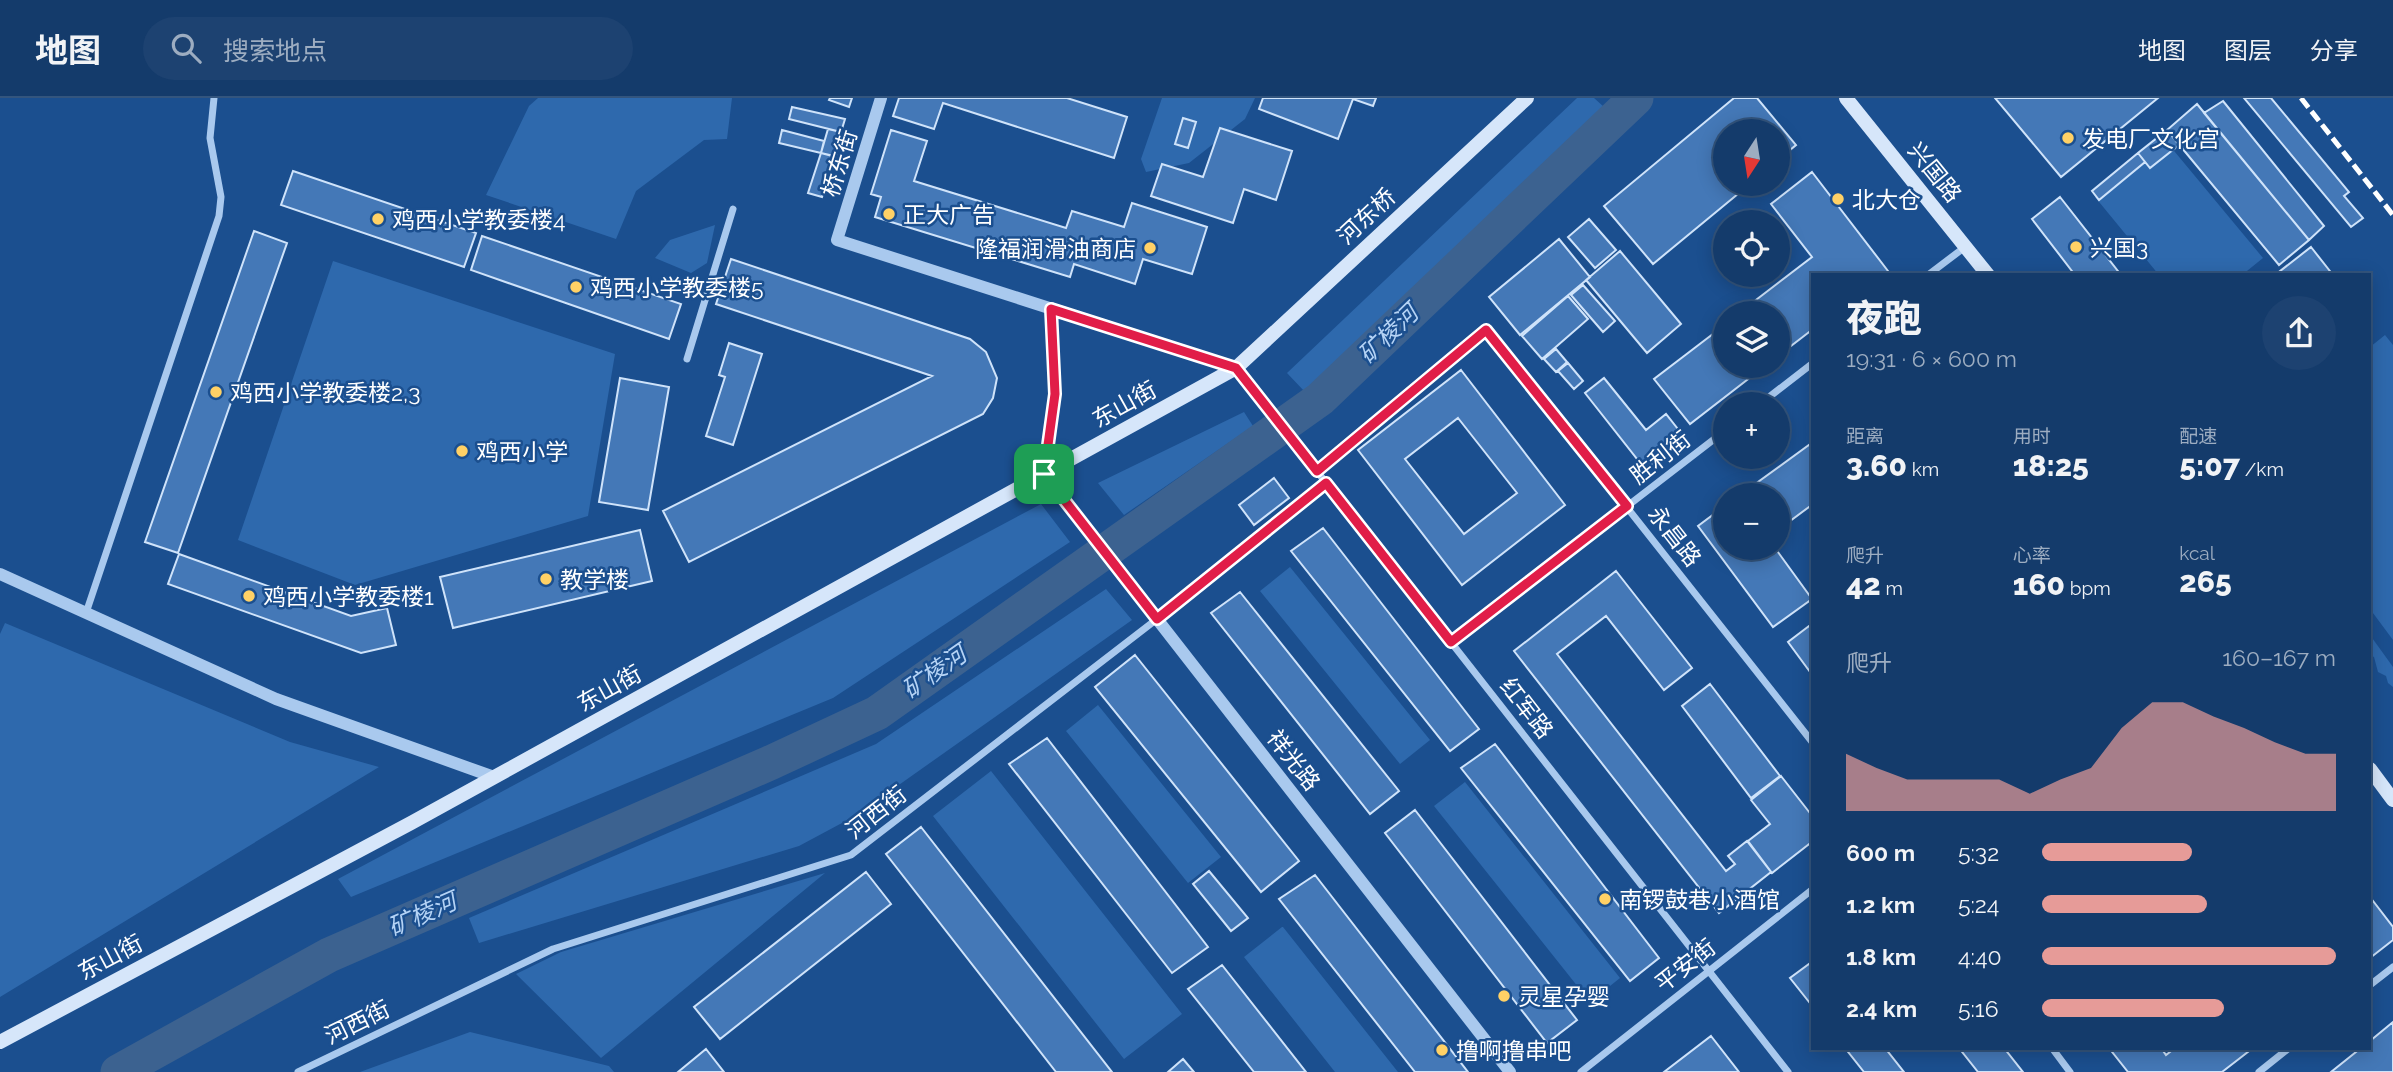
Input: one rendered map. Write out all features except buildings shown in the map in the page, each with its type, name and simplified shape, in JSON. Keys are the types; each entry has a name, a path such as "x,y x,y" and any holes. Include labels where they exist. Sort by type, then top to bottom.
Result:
{"main road":[{"name":"河东桥","path":"1236,368 1527,98"},
{"name":"兴国路","path":"1846,98 1986,273"},
{"name":"东山街","path":"0,1042 494,777 1236,368"},
{"path":"2371,770 2393,800"}],"street":[{"path":"86,613 219,216 221,197 210,138 214,98"},
{"name":"桥东街","path":"881,98 837,240 1051,309"},
{"path":"687,359 733,209"},
{"path":"1931,273 1965,246"},
{"path":"1044,474 1055,394 1051,309 1236,368"},
{"name":"永昌路","path":"1317,471 1486,330 1811,740"},
{"path":"1776,392 1811,365"},
{"name":"红军路","path":"1236,368 1788,1072"},
{"name":"胜利街","path":"1451,642 1713,440"},
{"name":"祥光路","path":"1044,474 1510,1072"},
{"name":"河西街","path":"298,1072 553,949 851,855 1157,619 1326,482"},
{"path":"0,574 276,699 494,777"},
{"name":"平安街","path":"1581,1072 1811,891"},
{"path":"2371,984 2393,967"},
{"path":"2054,1050 2070,1072"},
{"path":"2259,1072 2286,1050"}],"shaded area":[{"path":"538,98 732,98 727,139 704,140 636,191 616,239 486,195 529,106"},
{"path":"1162,98 1255,98 1245,119 1189,163 1146,172 1141,159"},
{"path":"1577,98 1594,98 1604,107 1305,392 1287,373"},
{"path":"2165,140 2263,258 2244,273 2157,273 2095,197"},
{"path":"715,225 707,263 691,273 655,258 670,240"},
{"name":"鸡西小学","path":"333,261 615,354 588,516 355,585 238,540"},
{"path":"2385,335 2393,345 2393,640 2371,610 2371,346"},
{"path":"1244,412 1253,426 1124,515 1098,483"},
{"path":"1041,504 1070,542 833,698 351,897 338,879"},
{"path":"1290,567 1430,740 1400,764 1260,591"},
{"path":"1106,589 1132,620 855,816 799,846 479,943 469,918 876,744"},
{"path":"5,623 290,742 379,767 0,997 0,634"},
{"path":"2371,636 2393,667 2393,687 2386,676 2378,672 2374,657 2371,656"},
{"path":"1098,705 1221,857 1188,883 1066,731"},
{"path":"991,771 1182,1014 1124,1059 933,816"},
{"path":"1465,782 1620,978 1590,1002 1434,806"},
{"path":"825,873 601,1058 516,974 561,952"},
{"path":"1282,927 1398,1072 1335,1072 1244,957"},
{"path":"470,1032 609,1066 614,1072 360,1072"}],"waterway":[{"name":"矿棱河","path":"118,1072 329,955 772,762 877,713 1320,399 1636,98"}],"railway":[{"path":"2301,98 2393,215"}],"place":[{"name":"发电厂文化宫","path":"2068,138"},
{"name":"北大仓","path":"1838,199"},
{"name":"正大广告","path":"889,214"},
{"name":"鸡西小学教委楼4","path":"378,219"},
{"name":"兴国3","path":"2076,247"},
{"name":"隆福润滑油商店","path":"1150,248"},
{"name":"鸡西小学教委楼5","path":"576,287"},
{"name":"鸡西小学教委楼2,3","path":"216,392"},
{"name":"鸡西小学","path":"462,451"},
{"name":"教学楼","path":"546,579"},
{"name":"鸡西小学教委楼1","path":"249,596"},
{"name":"南锣鼓巷小酒馆","path":"1605,899"},
{"name":"灵星孕婴","path":"1504,996"},
{"name":"撸啊撸串吧","path":"1442,1050"}],"route":[{"path":"1051,309 1236,368 1317,471 1486,330 1627,506 1451,642 1326,483 1157,619 1044,474 1055,394 1051,309"}]}
